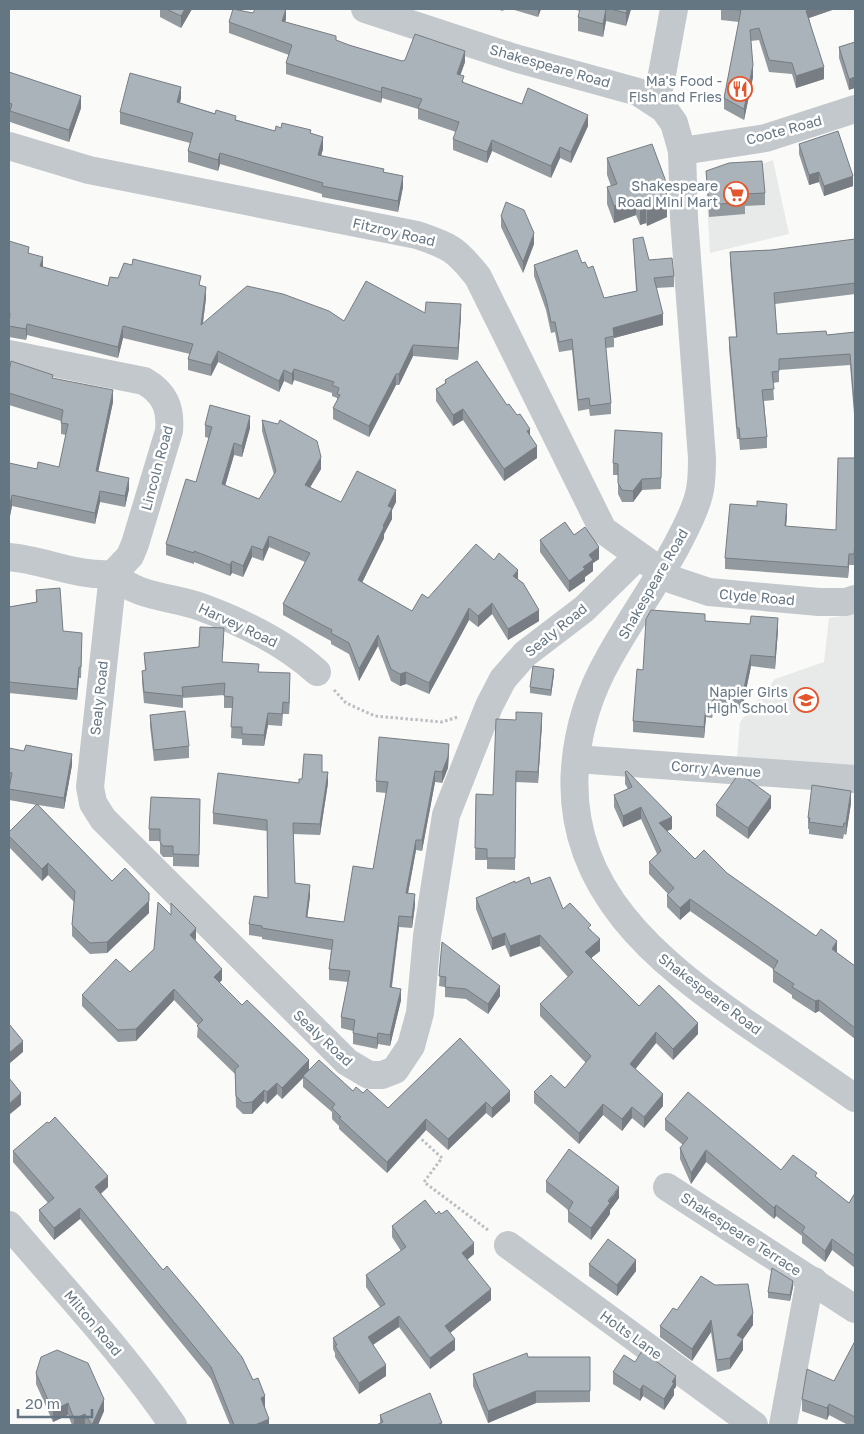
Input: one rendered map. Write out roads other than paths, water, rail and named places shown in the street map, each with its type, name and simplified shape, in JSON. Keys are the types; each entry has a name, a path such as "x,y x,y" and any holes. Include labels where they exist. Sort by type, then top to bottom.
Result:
{"street":[{"name":"Shakespeare Road","path":"365,9 515,58 638,92 653,100 664,110 674,124 682,151 684,218 701,475 700,493 693,514 662,573 609,658 590,695 578,735 576,759 575,800 581,834 588,858 602,888 624,920 649,947 683,977 855,1098"},
{"path":"653,100 660,85 674,9"},
{"name":"Coote Road","path":"682,151 766,138 855,109"},
{"name":"Fitzroy Road","path":"9,146 89,170 417,235 455,250 478,277 603,530 637,557 662,573"},
{"name":"Lincoln Road","path":"9,354 144,381 155,388 168,405 170,416 169,431 135,544 122,567 114,574"},
{"path":"9,557 24,558 91,574 114,574"},
{"name":"Sealy Road","path":"114,574 90,787 93,803 103,819 347,1062 369,1075 382,1075 395,1070 411,1046 420,1013 427,936 446,815 489,706 504,679 525,654 584,609 637,557"},
{"name":"Clyde Road","path":"662,573 686,586 709,592 819,602 846,602 855,599"},
{"name":"Harvey Road","path":"114,574 131,589 200,607 246,626 301,657 317,672"},
{"name":"Corry Avenue","path":"576,759 855,779"},
{"name":"Shakespeare Terrace","path":"667,1187 855,1309"},
{"name":"Milton Road","path":"9,1225 123,1359 173,1425"},
{"name":"Holts Lane","path":"508,1245 754,1425"},
{"name":"Shakespeare Terrace","path":"783,1425 808,1291 814,1281"}],"place":[{"name":"Ma's Food - Fish and Fries","path":"740,89"},
{"name":"Shakespeare Road Mini Mart","path":"736,194"},
{"name":"Napier Girls High School","path":"806,700"}]}
